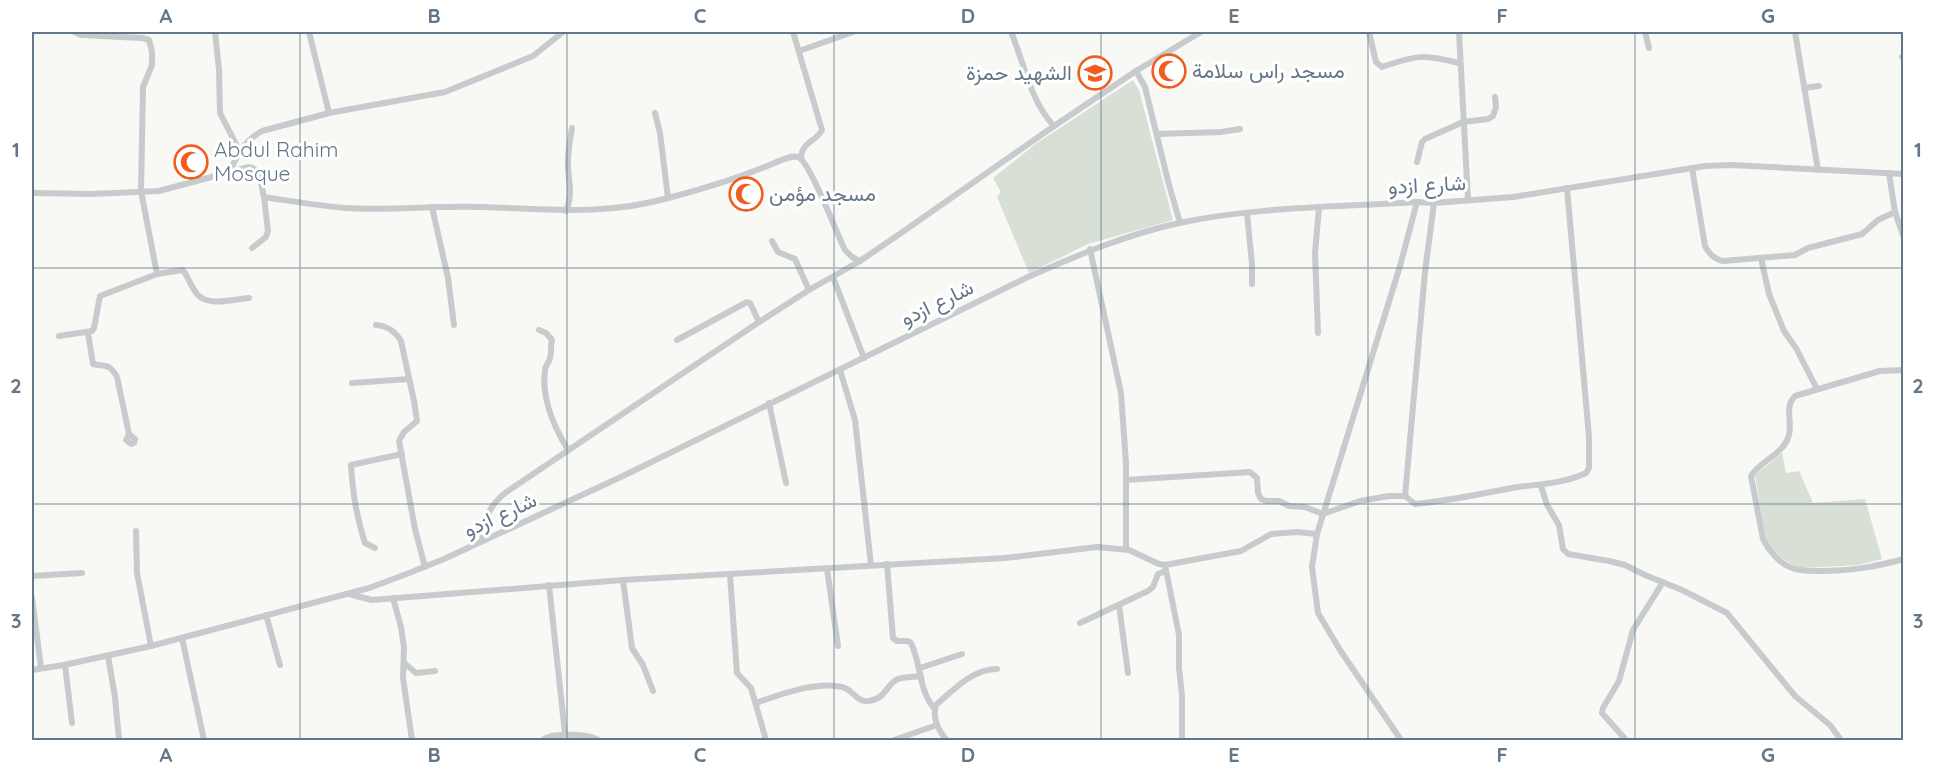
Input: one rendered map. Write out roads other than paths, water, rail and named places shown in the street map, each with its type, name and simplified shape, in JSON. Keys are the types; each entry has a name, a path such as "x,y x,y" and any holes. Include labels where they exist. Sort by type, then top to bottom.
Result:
{"street":[{"path":"74,32 81,35 142,38 151,43 152,65 143,87 141,191 157,274"},
{"path":"215,32 220,113 239,150"},
{"path":"309,32 329,113"},
{"path":"230,173 239,150 253,136 262,131 329,113 445,92 533,56 563,32"},
{"path":"794,32 822,130 803,147 801,159"},
{"path":"799,51 854,32"},
{"path":"1011,32 1035,97 1054,126"},
{"path":"482,541 483,529 491,506 505,494 759,322 860,261 1136,71 1201,32"},
{"path":"1369,32 1377,62 1382,67 1413,57 1432,56 1459,63"},
{"path":"1458,32 1468,200"},
{"path":"1645,32 1649,48"},
{"path":"1794,32 1818,170"},
{"path":"1136,71 1145,87 1180,223"},
{"path":"1804,87 1819,86"},
{"path":"1417,162 1422,142 1425,139 1463,122 1488,119 1493,116 1496,107 1495,97"},
{"path":"655,113 660,133 668,198"},
{"path":"566,211 570,201 571,184 568,167 572,129"},
{"path":"1157,134 1221,132 1240,129"},
{"path":"264,197 344,208 482,207 566,211 621,209 745,176 787,158 797,157 801,159 812,176 845,250 860,261"},
{"name":"شارع ازدو","path":"32,669 65,665 182,638 349,593 425,567 622,476 1028,277 1090,249 1148,231 1180,223 1247,213 1513,197 1692,168 1732,165 1904,174"},
{"path":"32,193 91,194 159,191 249,167 254,168 257,171 264,197 268,231 266,237 252,248"},
{"path":"1692,168 1705,246 1717,260 1795,255 1808,248 1862,234 1878,220 1895,212"},
{"path":"1889,173 1895,212 1904,237"},
{"path":"1126,480 1250,472 1257,478 1258,493 1261,499 1279,501 1289,506 1305,507 1323,514 1360,501 1389,496 1406,496 1415,504 1458,500 1514,488 1541,486 1586,473 1589,468 1589,437 1567,188"},
{"path":"1401,741 1318,614 1312,567 1317,534 1400,266 1417,202"},
{"path":"1406,496 1425,273 1434,203"},
{"path":"432,207 448,278 454,325"},
{"path":"1318,333 1315,253 1319,208"},
{"path":"1247,213 1252,284"},
{"path":"772,241 778,252 795,259 809,290"},
{"path":"1090,249 1121,393 1126,480 1126,549"},
{"path":"1761,258 1769,294 1784,332 1796,348 1817,389"},
{"path":"59,336 92,331 100,296 157,274 183,270 194,290 203,300 212,302 249,298"},
{"path":"833,277 864,357"},
{"path":"677,340 747,302 750,303 759,322"},
{"path":"376,325 385,326 398,335 403,347 414,401 417,421 401,436 399,441 415,529 425,567"},
{"path":"539,330 552,339 551,356 544,370 548,404 557,430 568,450"},
{"path":"88,333 93,364 105,364 114,371 117,377 129,434"},
{"path":"840,370 855,420 871,565"},
{"path":"1904,370 1880,371 1795,396 1790,400 1788,410 1791,430 1787,441 1751,476 1766,546 1781,562 1791,568 1803,571 1861,569 1904,559"},
{"path":"352,383 409,380"},
{"path":"769,403 786,483"},
{"path":"375,548 365,543 359,526 354,506 351,465 402,454"},
{"path":"1541,486 1547,505 1559,525 1563,549 1568,554 1617,563 1727,613 1795,696 1830,725 1841,741"},
{"path":"136,531 137,573 151,646"},
{"path":"1080,623 1149,591 1158,574 1166,568 1241,551 1271,534 1297,531 1317,534"},
{"path":"349,593 372,600 623,580 1005,558 1097,547 1126,549 1166,568 1179,635 1182,741"},
{"path":"886,564 893,638 897,641 911,643 930,704 934,709 937,725 947,741"},
{"path":"827,569 838,646"},
{"path":"32,576 82,573"},
{"path":"730,575 737,673 751,688 766,741"},
{"path":"623,580 632,648 653,691"},
{"path":"1626,741 1603,717 1603,708 1619,681 1633,630 1663,582"},
{"path":"549,585 565,734"},
{"path":"32,598 41,668"},
{"path":"393,598 401,627 405,663 402,678 412,741"},
{"path":"1119,605 1128,673"},
{"path":"266,615 280,665"},
{"path":"182,638 204,741"},
{"path":"920,668 962,654"},
{"path":"108,656 119,741"},
{"path":"405,663 416,673 435,671"},
{"path":"65,665 72,723"},
{"path":"934,709 953,690 982,670 997,669"},
{"path":"756,703 800,689 841,686 866,702 878,699 897,679 921,676"},
{"path":"897,740 937,725"},
{"path":"543,741 549,736 565,734 591,737 598,741"}],"place":[{"name":"مسجد راس سلامة","path":"1169,71"},
{"name":"الشهيد حمزة","path":"1095,73"},
{"name":"Abdul Rahim Mosque","path":"191,162"},
{"name":"مسجد مؤمن","path":"746,194"}]}
